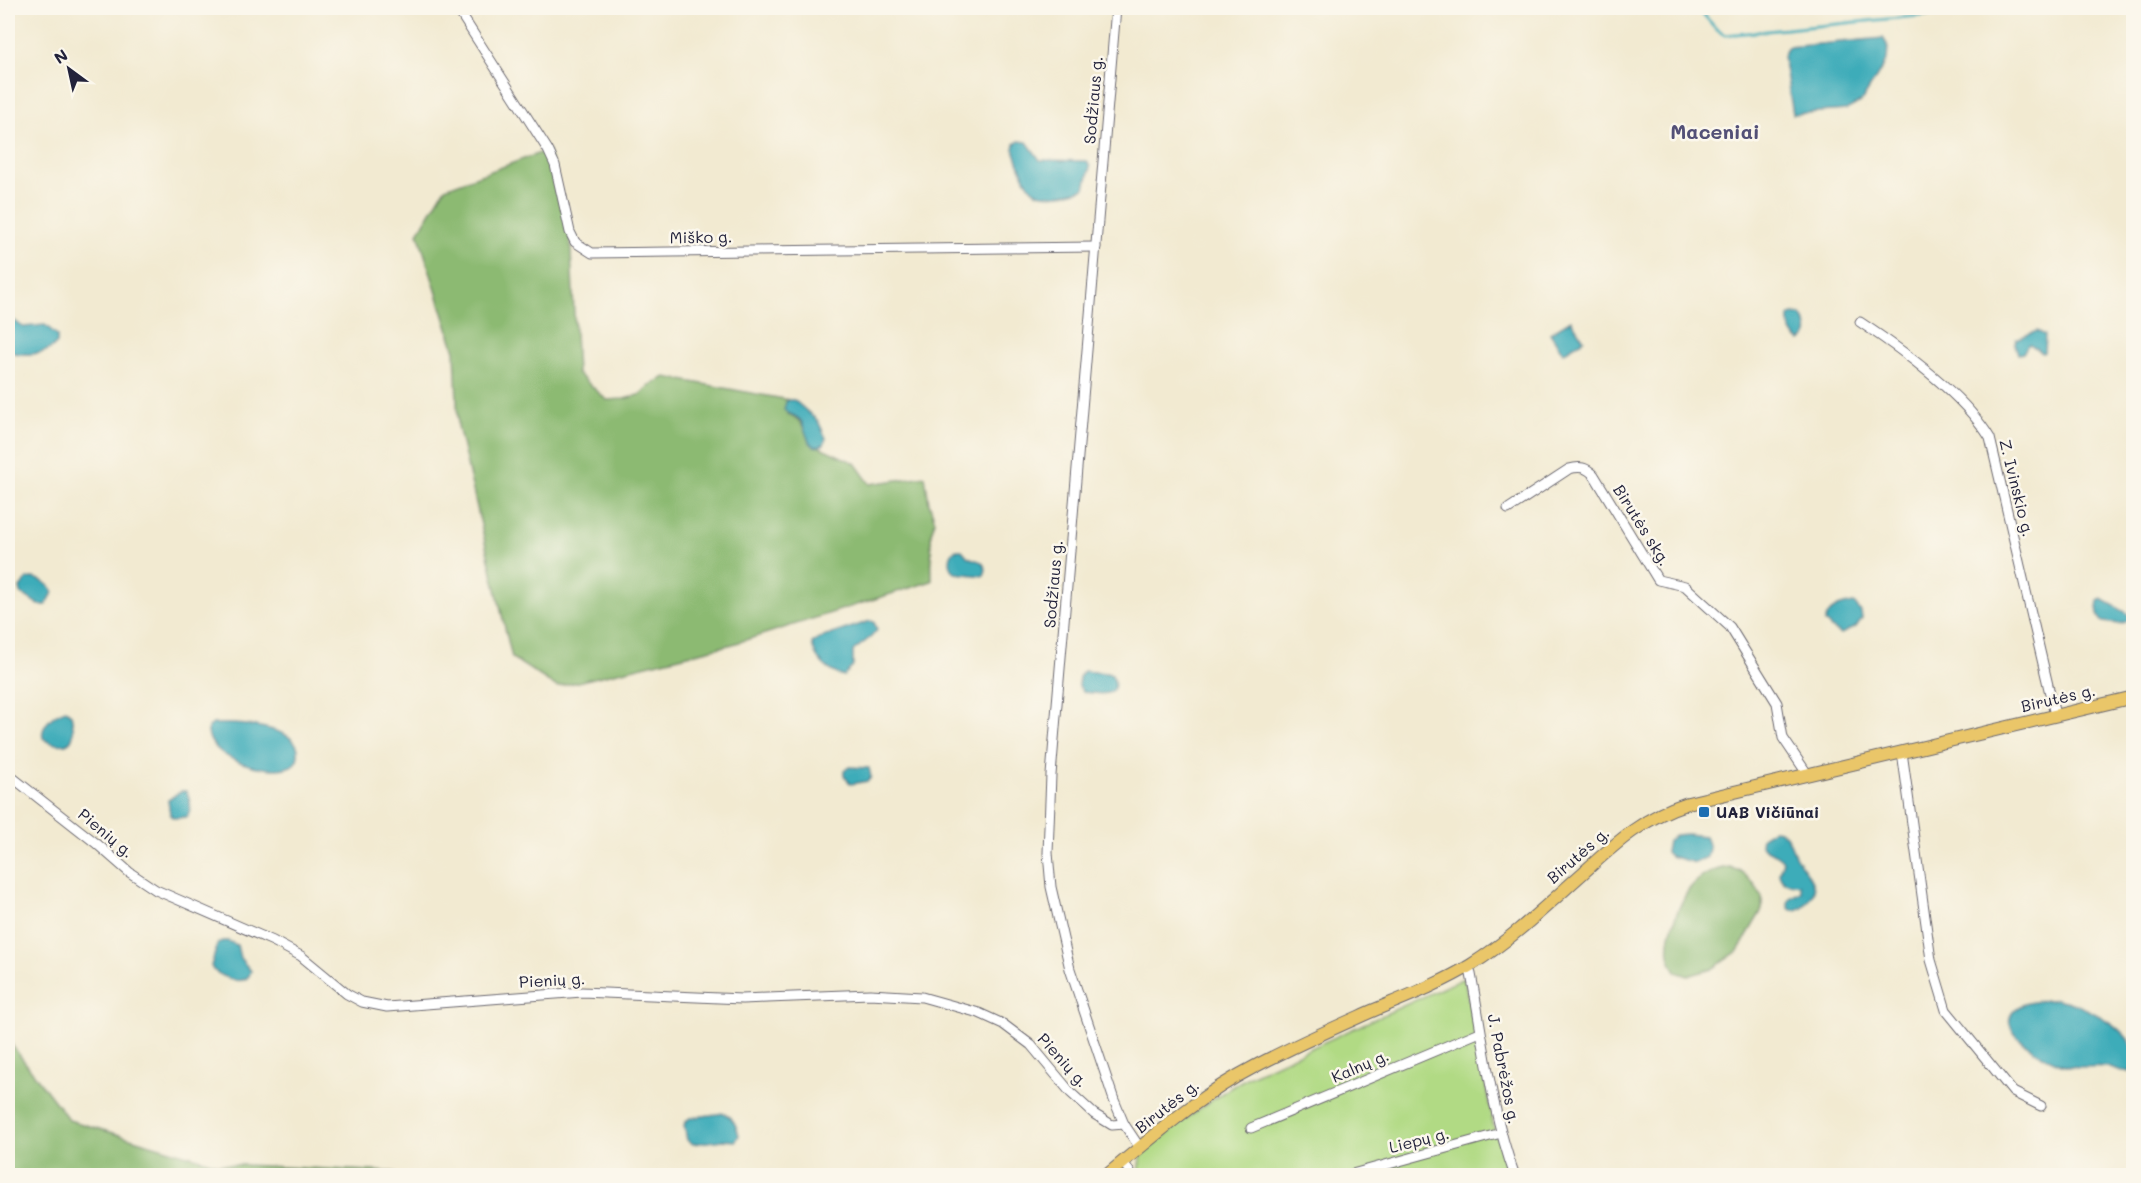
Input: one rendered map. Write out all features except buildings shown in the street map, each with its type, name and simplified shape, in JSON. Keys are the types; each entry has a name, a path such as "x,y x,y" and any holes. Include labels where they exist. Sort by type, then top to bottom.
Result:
{"main road":[{"name":"Birutės g.","path":"1106,1176 1204,1098 1252,1068 1468,967 1506,940 1629,832 1660,813 1688,803 2133,697"}],"street":[{"name":"Miško g.","path":"458,8 548,150 555,165 570,232 575,242 592,253 1096,247"},
{"name":"Sodžiaus g.","path":"1116,8 1052,776 1048,853 1051,887 1070,969 1084,1015 1124,1124 1140,1148"},
{"name":"Z. Ivinskio g.","path":"1860,322 1890,342 1932,377 1970,413 1990,438 2055,716"},
{"name":"Birutės skg.","path":"1508,509 1569,468 1578,466 1587,468 1594,475 1658,580 1685,586 1730,627 1777,703 1783,738 1808,775"},
{"path":"1902,752 1931,960 1946,1010 2013,1092 2041,1106"},
{"name":"Pienių g.","path":"8,774 129,872 156,890 273,941 301,956 347,994 362,1002 387,1007 582,992 742,999 870,994 922,997 979,1013 1003,1024 1031,1045 1071,1093 1094,1114 1112,1125 1124,1124"},
{"name":"J. Pabrėžos g.","path":"1468,967 1501,1133 1515,1176"},
{"name":"Kalnų g.","path":"1251,1128 1480,1032"},
{"name":"Liepų g.","path":"1345,1176 1501,1133"},
{"path":"1123,1161 1132,1176"}],"green space":[{"path":"548,150 570,232 577,373 607,400 639,395 665,377 789,400 786,402 787,414 800,422 814,446 855,463 870,484 925,476 929,503 935,521 931,533 932,581 733,644 557,687 512,658 458,426 455,351 418,233 445,188"},
{"path":"1730,867 1740,871 1753,882 1762,897 1762,910 1738,951 1712,969 1688,976 1676,972 1670,959 1669,942 1681,903 1698,880 1708,873"},
{"path":"1464,978 1494,1128 1509,1175 1139,1176 1141,1154 1206,1104 1248,1077"},
{"path":"8,1040 69,1120 218,1164 393,1172 397,1175 8,1175"}],"water":[{"path":"1883,38 1888,46 1887,60 1861,102 1846,110 1793,114 1783,56 1788,47"},
{"path":"1019,141 1027,142 1040,160 1087,161 1090,167 1085,188 1049,195 1035,192 1021,169 1014,149 1015,144"},
{"path":"1793,314 1801,315 1807,326 1806,336 1801,341 1795,337 1789,324 1789,317"},
{"path":"8,316 23,327 45,325 57,335 57,343 41,353 20,354 8,351"},
{"path":"1571,320 1584,340 1563,353 1550,333"},
{"path":"2037,331 2045,335 2044,352 2042,353 2030,344 2023,353 2018,354 2016,339"},
{"path":"789,400 794,400 818,421 826,438 824,444 814,446 808,440 801,421 784,410"},
{"path":"955,550 962,550 968,557 982,562 986,569 984,576 955,573 950,562"},
{"path":"27,579 45,582 52,590 53,593 46,605 39,605 21,593 20,588"},
{"path":"2102,599 2127,613 2128,621 2120,624 2103,622 2097,607 2098,601"},
{"path":"1854,603 1861,612 1862,618 1856,627 1841,634 1825,622 1832,610"},
{"path":"870,621 874,622 877,630 853,651 853,666 844,676 833,672 819,659 812,643"},
{"path":"1084,671 1112,675 1114,688 1107,693 1083,692 1079,686 1079,677"},
{"path":"66,710 71,714 72,719 71,740 60,744 43,738 44,729 49,720"},
{"path":"213,724 249,725 278,732 289,737 296,744 298,754 296,761 291,766 281,769 255,767 240,762 227,756 210,739 208,728"},
{"path":"849,767 869,768 871,777 868,781 851,784 844,776 844,771"},
{"path":"181,791 186,791 190,811 187,817 174,818 170,814 168,800"},
{"path":"1773,830 1785,834 1813,884 1810,899 1797,910 1789,908 1788,902 1792,896 1801,892 1800,885 1782,880 1779,873 1783,861 1761,845 1762,837"},
{"path":"1675,835 1705,836 1709,848 1707,857 1695,863 1670,856 1666,852 1668,841"},
{"path":"222,941 237,945 240,958 251,971 244,979 234,980 213,970 211,966 218,943"},
{"path":"2056,999 2077,1005 2102,1017 2123,1033 2134,1052 2133,1071 2065,1065 2034,1050 2014,1033 2010,1024 2011,1015 2020,1006"},
{"path":"723,1113 732,1119 735,1125 739,1135 736,1141 723,1140 693,1144 687,1140 684,1125 690,1118"}],"waterway":[{"path":"1698,8 1717,30 1725,35 1959,12 1974,8"}],"place":[{"name":"UAB Vičiūnai","path":"1704,812"}],"district":[{"name":"Maceniai","path":"1715,132"}]}
